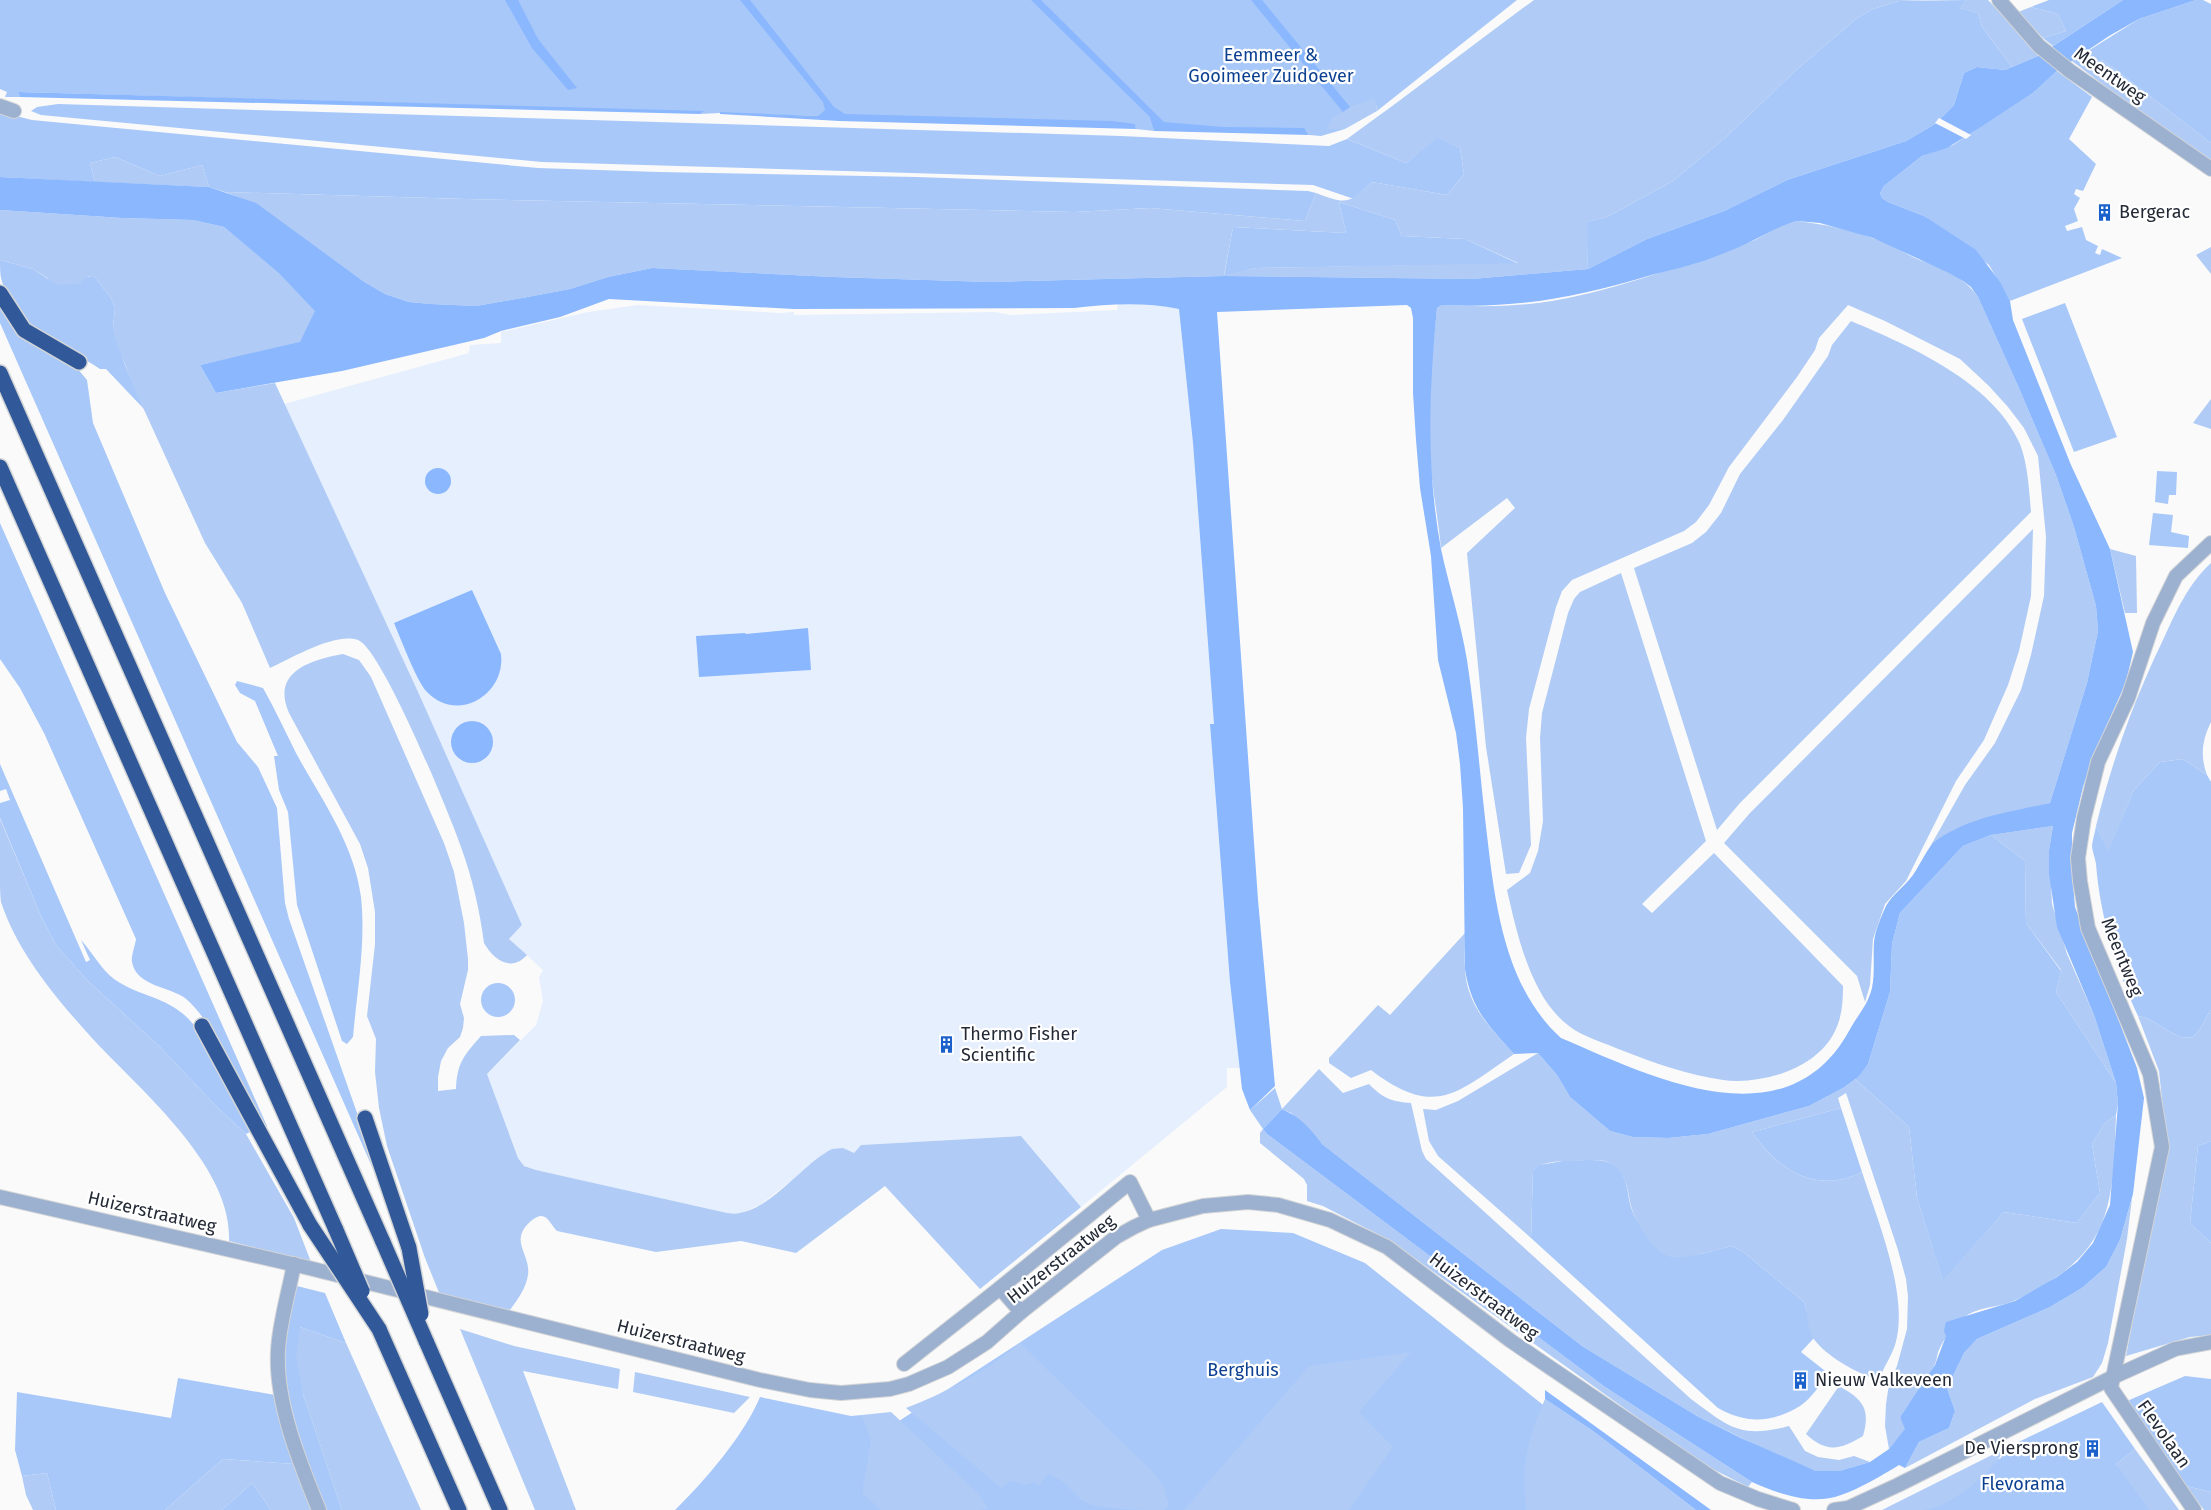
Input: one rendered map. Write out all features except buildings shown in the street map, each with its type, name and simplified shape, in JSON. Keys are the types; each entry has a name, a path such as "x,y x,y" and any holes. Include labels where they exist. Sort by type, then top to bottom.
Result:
{"highway":[{"path":"0,293 24,330 79,362"},
{"path":"0,373 500,1510"},
{"path":"0,467 458,1510"},
{"path":"202,1026 310,1225 379,1330"},
{"path":"365,1118 409,1248 426,1340"}],"street":[{"name":"Meentweg","path":"1999,0 2039,46 2070,71 2211,169"},
{"path":"0,106 14,111"},
{"name":"Meentweg","path":"2113,1377 2162,1147 2150,1074 2088,928 2078,858 2084,818 2098,762 2128,698 2153,623 2176,576 2211,543"},
{"name":"Huizerstraatweg","path":"904,1364 1130,1182 1149,1220"},
{"name":"Huizerstraatweg","path":"0,1197 294,1264 760,1380 810,1390 841,1393 890,1389 926,1377 948,1367 987,1342 1021,1312 1116,1237 1149,1220 1203,1206 1248,1202 1296,1209 1330,1220 1387,1247 1511,1341 1720,1483 1758,1499 1793,1510"},
{"path":"294,1264 278,1349 278,1370 283,1399 295,1444 319,1510"},
{"path":"1000,1288 1021,1312"},
{"path":"1834,1510 1848,1508 1898,1485 2113,1377 2175,1349 2211,1342"},
{"name":"Flevolaan","path":"2113,1377 2111,1388 2194,1510"}],"shaded area":[{"path":"505,0 518,0 538,39 577,88 568,90 532,48"},
{"path":"740,0 750,0 834,107 845,114 1112,121 1135,124 1136,129 839,121 720,114 720,112 818,116 825,110 823,102"},
{"path":"1031,0 1041,0 1164,122 1223,127 1304,128 1309,135 1154,131 1150,117"},
{"path":"1251,0 1262,0 1350,107 1343,112"},
{"path":"1534,0 1930,0 1899,1 1873,9 1857,18 1793,73 1726,137 1673,181 1607,217 1587,222 1588,269 1472,279 1224,276 990,282 833,277 652,268 608,277 570,289 476,306 431,304 409,302 385,294 363,281 256,204 225,192 1074,212 1150,208 1305,221 1316,193 1334,199 1346,200 1357,195 1372,182 1447,195 1464,174 1460,148 1437,138 1406,163 1347,139","holes":["1339,202 1395,220 1402,236 1465,239 1518,263 1256,268 1224,275 1233,227 1346,233"]},
{"path":"1966,0 1988,0 2034,48 2038,56 2012,67 1982,27 1978,13 1959,8"},
{"path":"2123,0 2196,0 2139,19 2109,36 2057,71 2033,93 1978,129 1947,148 1922,156 1884,186 1880,193 1882,198 1888,202 1924,216 1976,250 2000,282 2010,301 2013,320 2071,465 2110,549 2133,652 2126,682 2095,752 2083,787 2072,833 2072,872 2075,907 2137,1068 2144,1098 2133,1194 2120,1240 2106,1267 2082,1288 2050,1307 1977,1339 1964,1353 1947,1388 1955,1411 1949,1428 1919,1442 1905,1468 1899,1465 1871,1482 1841,1495 1819,1499 1807,1499 1784,1494 1752,1482 1605,1387 1267,1134 1263,1129 1282,1109 1299,1119 1322,1144 1582,1346 1697,1416 1741,1438 1816,1471 1839,1471 1870,1462 1889,1449 1905,1429 1900,1417 1935,1365 1946,1336 1944,1331 1946,1322 2015,1301 2057,1277 2077,1262 2093,1243 2110,1205 2118,1104 2116,1083 2094,1015 2057,927 2049,874 2049,850 2053,826 1991,835 1963,846 1900,913 1892,944 1890,992 1868,1064 1858,1077 1843,1088 1809,1106 1708,1134 1668,1138 1633,1137 1610,1131 1570,1097 1557,1075 1538,1053 1514,1054 1489,1025 1476,1006 1465,969 1463,808 1460,764 1456,733 1438,660 1431,556 1420,488 1416,440 1413,393 1413,318 1411,308 1407,305 1217,312 1258,900 1275,1086 1250,1110 1242,1089 1230,982 1210,724 1214,724 1193,443 1179,309 1127,304 1074,308 794,309 609,299 560,317 501,331 484,338 342,371 216,393 200,365 300,342 315,311 279,273 224,227 193,220 122,218 0,210 0,177 209,187 256,203 363,281 385,294 409,302 431,304 476,306 570,289 608,277 652,268 833,277 990,282 1224,276 1472,279 1588,269 1647,239 1724,211 1787,180 1906,141 1935,124 1954,105 1964,73 1977,67 2005,70 2038,56","holes":["1797,221 1820,223 1873,238 1949,273 1971,287 1978,297 2056,475 2074,527 2096,606 2098,631 2087,683 2050,803 1974,821 1946,834 1933,843 1913,875 1886,906 1875,938 1870,994 1849,1031 1822,1066 1790,1086 1754,1093 1715,1092 1675,1083 1635,1069 1561,1038 1541,1016 1525,991 1513,964 1504,936 1492,876 1467,660 1462,632 1441,549 1436,519 1430,429 1437,308 1442,305 1469,306 1521,303 1596,290 1706,260 1738,248"]},
{"path":"2031,7 2058,14 2066,31 2043,38 2018,12"},
{"path":"2103,60 2211,143 2211,163 2136,110 2080,67"},
{"path":"19,92 704,111 700,114 20,97"},
{"path":"1375,98 1377,111 1345,129 1327,129 1332,118 1350,107"},
{"path":"115,157 160,176 202,165 209,187 95,182 90,163"},
{"path":"0,210 122,218 193,220 224,227 279,272 316,311 300,343 200,365 216,393 275,383 419,694 522,925 509,939 527,955 521,960 515,963 503,962 492,954 484,943 472,882 454,829 430,770 398,701 369,650 358,640 349,638 338,640 314,647 270,668 242,603 205,543 135,390 114,336 115,308 111,298 94,276 88,276 79,284 58,285 33,269 0,260"},
{"path":"1797,221 1844,229 1878,240 1943,269 1966,283 1978,297 2018,386 2056,475 2074,527 2096,606 2098,631 2087,683 2050,803 1954,830 1931,845 1965,785 1995,743 2021,690 2031,655 2044,596 2046,537 2038,456 2024,428 2008,407 1960,359 1885,321 1848,305 1819,338 1815,350 1797,377 1729,467 1709,505 1696,522 1684,531 1572,580 1562,591 1529,709 1526,738 1531,845 1519,873 1506,874 1486,747 1467,553 1515,508 1507,498 1441,548 1432,480 1429,438 1430,382 1437,308 1442,305 1511,305 1552,301 1604,290 1755,240 1778,227"},
{"path":"2211,247 2211,274 2196,255"},
{"path":"1118,303 1159,305 1180,309 1193,443 1214,724 1210,725 1230,982 1240,1068 1227,1068 1227,1087 1081,1207 1021,1136 861,1145 854,1153 832,1149 760,1205 741,1213 727,1213 524,1166 518,1158 487,1074 536,1025 543,1001 539,977 543,970 509,939 522,925 419,694 284,404 469,353 470,345 501,343 501,332 588,312 638,305 781,313 794,312 794,315 995,312 1011,315 1117,310"},
{"path":"1851,321 1899,342 1948,369 1970,384 1990,402 2007,422 2023,452 2031,512 1740,803 1717,830 1634,568 1692,543 1706,532 1721,513 1740,474 1783,420 1828,356 1832,345"},
{"path":"2211,399 2211,429 2193,423"},
{"path":"438,468 447,472 451,481 447,490 438,494 429,490 425,481 429,472"},
{"path":"2033,529 2031,596 2019,651 2008,685 1984,740 1956,781 1906,881 1885,904 1873,939 1870,985 1865,1002 1857,976 1724,843 1750,813"},
{"path":"2110,549 2136,556 2137,613 2125,613"},
{"path":"2211,563 2211,722 2204,742 2203,755 2207,775 2183,759 2160,762 2134,790 2108,851 2096,826 2109,778 2125,731 2152,663 2178,609 2189,589"},
{"path":"1621,573 1706,841 1642,904 1652,913 1714,853 1843,986 1841,1015 1835,1031 1827,1044 1802,1065 1787,1072 1754,1080 1723,1080 1671,1068 1594,1040 1569,1026 1556,1014 1535,982 1521,945 1507,890 1530,873 1538,851 1543,821 1540,738 1542,713 1568,613 1574,599 1580,592"},
{"path":"472,590 501,654 501,668 496,681 488,692 477,700 465,705 452,705 439,701 423,687 394,623"},
{"path":"808,628 811,670 699,677 696,636 746,634"},
{"path":"343,654 359,660 371,677 444,843 454,872 464,923 468,970 460,1004 464,1018 463,1028 460,1037 448,1048 441,1061 438,1091 456,1089 462,1060 481,1036 514,1035 520,1040 487,1074 518,1158 524,1166 727,1213 741,1213 755,1208 768,1200 807,1167 832,1149 843,1148 854,1153 861,1145 1021,1136 1081,1207 980,1289 885,1186 796,1253 741,1241 656,1252 557,1231 547,1218 540,1216 536,1217 524,1228 521,1235 528,1275 524,1289 510,1310 440,1295 425,1258 387,1146 379,1108 375,1072 376,1039 367,1016 375,944 375,912 368,868 360,844 289,713 285,699 285,687 289,678 297,670 318,660"},
{"path":"476,721 484,724 490,730 493,742 490,754 484,760 468,763 460,760 454,754 451,738 454,730 460,724"},
{"path":"0,819 41,916 56,945 87,980 159,1046 217,1107 246,1134 294,1218 311,1262 229,1241 226,1213 216,1185 199,1157 156,1104 77,1022 27,957 8,921 1,902"},
{"path":"2053,826 2049,850 2052,904 2067,954 2094,1015 2116,1083 2056,992 2061,970 2026,923 2025,861 1991,835"},
{"path":"1465,933 1466,977 1469,991 1477,1009 1488,1025 1514,1054 1461,1089 1445,1095 1429,1097 1412,1094 1393,1085 1371,1070 1351,1078 1329,1063 1329,1058 1378,1005 1390,1015"},
{"path":"2211,1010 2211,1141 2198,1146 2190,1223 2211,1243 2211,1335 2190,1337 2126,1356 2147,1245 2163,1109 2159,1071 2138,1016 2153,1021 2185,1038 2197,1033"},
{"path":"1538,1053 1557,1075 1570,1097 1610,1131 1633,1137 1668,1138 1708,1134 1809,1106 1843,1088 1855,1079 1909,1127 1917,1198 1943,1280 2004,1212 2077,1223 2100,1193 2092,1144 2105,1123 2116,1115 2115,1149 2108,1204 2100,1227 2089,1247 2071,1266 2047,1283 2016,1300 1974,1311 1955,1326 1940,1347 1930,1373 1900,1417 1906,1429 1889,1449 1885,1426 1886,1404 1889,1384 1897,1366 1907,1329 1908,1296 1906,1279 1846,1093 1838,1098 1841,1108 1752,1132 1774,1158 1800,1175 1829,1181 1862,1172 1890,1258 1898,1304 1899,1326 1895,1345 1879,1380 1840,1362 1821,1348 1810,1332 1804,1302 1742,1251 1732,1246 1686,1257 1665,1255 1647,1238 1638,1223 1632,1209 1624,1177 1610,1163 1597,1160 1557,1161 1546,1163 1533,1170 1531,1238 1438,1156 1429,1141 1423,1109 1436,1110 1458,1101"},
{"path":"1319,1069 1343,1093 1369,1084 1388,1098 1399,1102 1411,1103 1422,1151 1426,1159 1691,1399 1715,1417 1746,1431 1772,1430 1789,1426 1805,1451 1818,1457 1839,1460 1854,1456 1870,1462 1839,1471 1816,1471 1768,1451 1697,1416 1582,1346 1322,1144 1291,1113 1282,1109"},
{"path":"1263,1129 1267,1134 1605,1387 1752,1482 1748,1487 1701,1463 1389,1240 1323,1206 1307,1201 1307,1185 1304,1179 1260,1143 1260,1133"},
{"path":"2132,1198 2127,1239 2108,1343 2102,1363 2093,1377 2035,1399 1905,1468 1919,1442 1949,1428 1955,1411 1947,1388 1964,1353 1977,1339 2050,1307 2082,1288 2106,1267 2120,1240"},
{"path":"300,1327 346,1343 421,1510 342,1510 303,1394 296,1357"},
{"path":"460,1329 514,1346 620,1369 618,1389 523,1371 576,1510 535,1510"},
{"path":"1020,1343 1154,1473 1164,1487 1169,1506 1164,1510 1145,1510 1092,1505 1084,1502 1064,1483 1048,1474 1039,1486 1034,1482 1026,1485 1011,1481 1001,1488 906,1408 966,1380 994,1363"},
{"path":"1411,1352 1359,1412 1393,1447 1349,1510 1184,1510 1309,1366"},
{"path":"635,1372 750,1397 734,1413 633,1392"},
{"path":"1839,1386 1854,1395 1863,1405 1866,1418 1865,1426 1863,1436 1855,1441 1840,1447 1827,1447 1806,1434"},
{"path":"1545,1390 1711,1510 1696,1510 1593,1431 1545,1399"},
{"path":"1545,1399 1593,1431 1696,1510 1526,1510 1525,1465 1527,1453 1533,1428"},
{"path":"891,1412 978,1493 988,1508 981,1510 881,1510 862,1493 871,1441 862,1415"},
{"path":"2004,1449 1999,1458 1981,1478 1946,1502 1925,1510 1882,1510"},
{"path":"2135,1449 2179,1510 2149,1510 2116,1464"},
{"path":"223,1459 294,1464 312,1510 271,1510 252,1483 222,1510 165,1510"},
{"path":"47,1473 56,1510 33,1510 26,1495 22,1476"},
{"path":"2186,1486 2211,1492 2211,1510 2204,1510"}],"green space":[{"name":"Eemmeer & Gooimeer Zuidoever","path":"0,0 1517,0 1377,111 1376,104 1327,129 1345,129 1321,136 1309,135 1306,131 1153,126 1154,131 1136,129 1135,126 720,113 700,114 702,112 20,92 20,97 5,97 7,92 0,89"},
{"path":"1966,0 1960,8 1978,13 1982,27 2012,67 2005,70 1977,67 1964,73 1954,105 1935,124 1906,141 1787,180 1724,211 1647,239 1588,269 1586,222 1607,217 1673,181 1726,137 1793,73 1857,18 1873,9 1899,1"},
{"path":"2049,0 2123,0 2053,46 2043,38 2066,31 2058,14 2031,7"},
{"path":"2196,0 2203,0 2211,4 2211,143 2103,60 2080,67 2072,61 2139,19"},
{"path":"2057,71 2092,97 2069,139 2096,164 2083,191 2076,189 2074,194 2080,198 2074,209 2078,221 2065,226 2067,231 2082,227 2086,240 2098,246 2095,253 2100,255 2102,249 2122,258 2010,301 1989,265 1924,216 1888,202 1882,198 1880,193 1884,186 1922,156 1953,145 2033,93"},
{"path":"58,104 1121,136 1329,146 1347,139 1406,163 1437,137 1460,148 1464,174 1447,195 1372,182 1354,199 1313,185 542,162 41,115 31,111 37,107"},
{"path":"0,112 32,120 538,168 917,177 1308,191 1316,193 1305,221 1150,208 1074,212 225,192 209,187 202,165 160,176 115,157 90,163 95,182 0,177"},
{"path":"1339,202 1395,220 1402,236 1465,239 1519,264 1256,268 1224,276 1233,227 1346,233"},
{"path":"0,260 33,269 48,279 94,276 111,298 115,308 113,327 125,365 144,409 106,369 100,369 51,340 30,324 20,313 3,284"},
{"path":"0,303 76,367 87,380 93,423 165,593 237,742 258,767 277,808 285,903 289,919 376,1167 377,1178 0,323"},
{"path":"2065,303 2117,437 2074,452 2022,319"},
{"path":"2157,471 2177,472 2176,495 2169,495 2168,504 2155,502"},
{"path":"2153,513 2173,515 2171,532 2189,536 2188,548 2149,545"},
{"path":"0,523 267,1126 267,1133 212,1031 196,1009 179,994 154,985 140,976 135,970 132,960 136,939 44,733 20,688 0,659"},
{"path":"237,681 263,688 344,840 357,877 361,897 362,949 353,1037 347,1044 342,1041 297,905 288,812 279,790 274,756 278,756 255,701 240,693 235,685"},
{"path":"2183,759 2207,775 2211,782 2211,1010 2197,1033 2185,1038 2153,1021 2138,1016 2110,941 2092,850 2096,826 2108,850 2134,790 2160,762"},
{"path":"0,764 86,962 90,960 81,940 114,979 125,986 168,1004 187,1018 197,1029 252,1131 246,1134 217,1107 159,1046 87,980 56,945 41,916 0,818 0,803 10,800 6,789 0,791"},
{"path":"1991,835 2025,861 2026,923 2061,971 2056,992 2116,1083 2118,1104 2116,1115 2105,1123 2092,1144 2100,1193 2077,1223 2004,1212 1943,1281 1917,1198 1909,1127 1855,1079 1868,1064 1890,992 1892,944 1900,913 1963,846"},
{"path":"498,983 505,984 510,988 514,993 514,1007 510,1012 505,1016 498,1017 491,1016 486,1012 482,1007 481,1000 482,993 486,988 491,984"},
{"path":"1275,1088 1282,1109 1263,1129 1250,1110"},
{"path":"1841,1108 1862,1172 1845,1178 1829,1181 1800,1175 1774,1158 1752,1132"},
{"path":"2211,1141 2211,1243 2190,1223 2198,1146"},
{"path":"1563,1161 1606,1161 1616,1166 1624,1177 1630,1204 1639,1224 1672,1257 1701,1254 1732,1246 1742,1251 1804,1302 1814,1338 1801,1352 1829,1374 1808,1399 1790,1412 1759,1419 1739,1417 1718,1408 1531,1238 1533,1170 1539,1165"},
{"name":"Berghuis","path":"1221,1229 1293,1233 1365,1263 1675,1510 675,1510 723,1457 744,1426 760,1397 851,1416 862,1415 866,1424 899,1421 1162,1250"},
{"path":"297,1286 325,1293 346,1343 300,1327 303,1394 342,1510 327,1510 304,1450 288,1392 285,1345"},
{"path":"2185,1376 2211,1379 2211,1492 2186,1486 2127,1401"},
{"path":"178,1378 275,1395 294,1464 223,1459 165,1510 56,1510 47,1473 22,1476 15,1450 17,1392 171,1418"},
{"name":"Flevorama","path":"2102,1402 2135,1449 2116,1464 2164,1510 1884,1510 2001,1458 2004,1449"},
{"path":"252,1483 271,1510 222,1510"}],"pier":[{"path":"1939,118 1971,135 1966,139 1935,123"}],"place":[{"name":"Bergerac","path":"2105,212"},
{"name":"Thermo Fisher Scientific","path":"947,1044"},
{"name":"Nieuw Valkeveen","path":"1801,1380"},
{"name":"De Viersprong","path":"2092,1448"}]}
